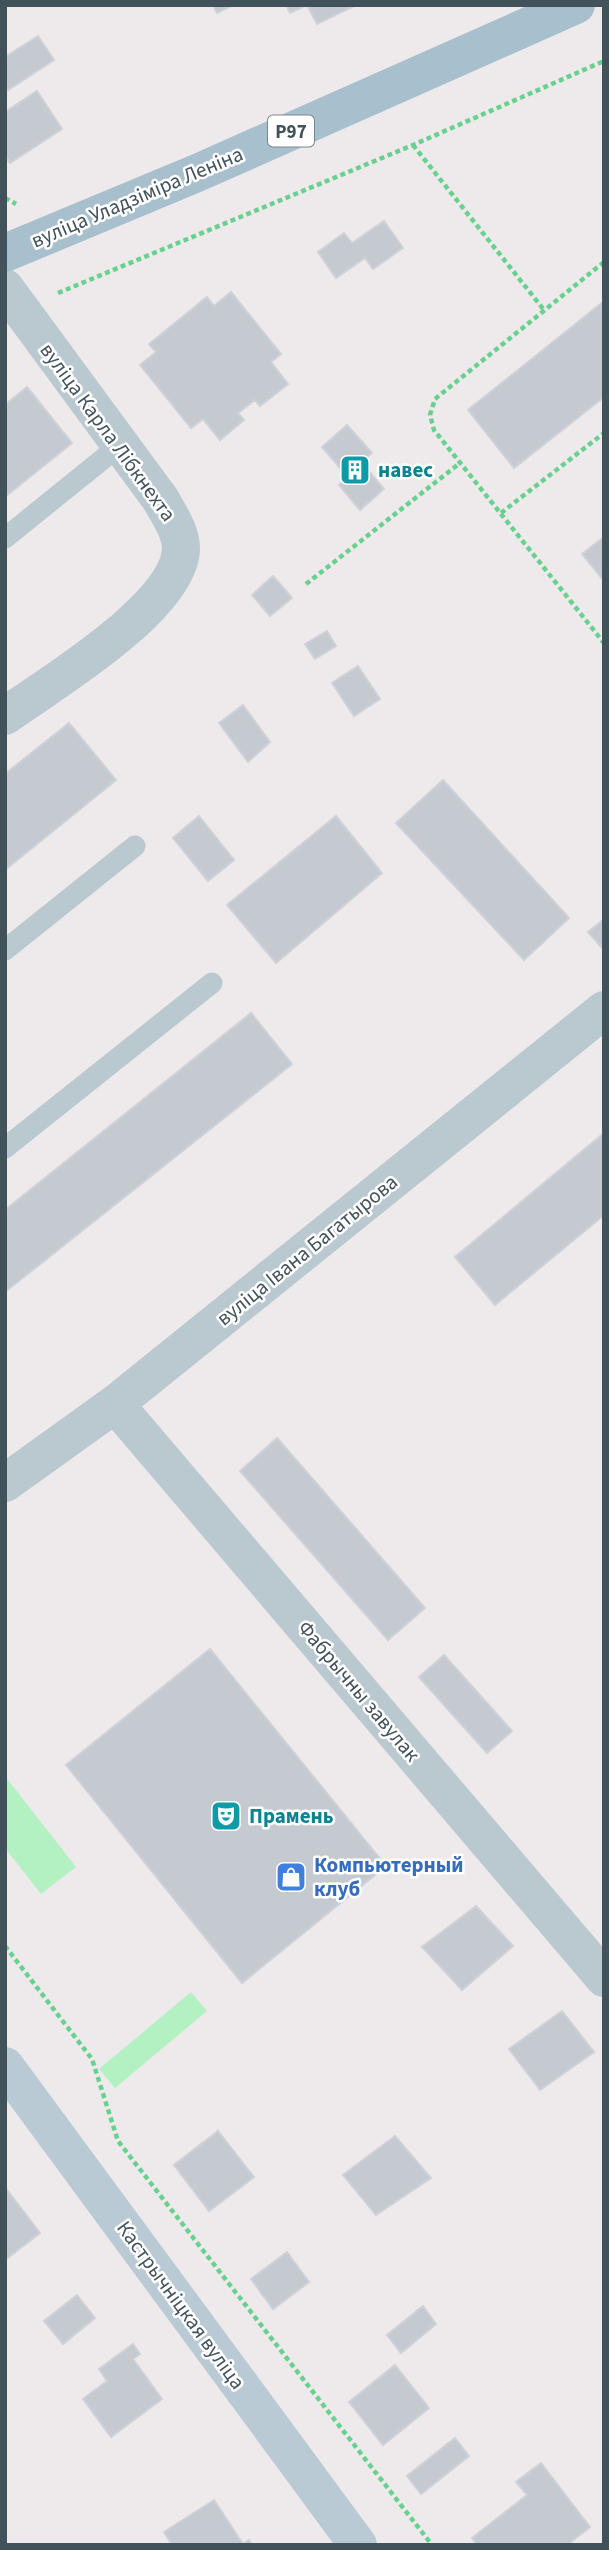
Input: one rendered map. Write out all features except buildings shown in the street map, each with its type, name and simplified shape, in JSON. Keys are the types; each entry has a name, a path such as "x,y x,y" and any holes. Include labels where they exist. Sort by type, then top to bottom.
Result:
{"main road":[{"name":"вуліца Уладзіміра Леніна","path":"5,253 197,173 576,5"},
{"name":"Кастрычніцкая вуліца","path":"5,2066 358,2545"}],"street":[{"name":"вуліца Карла Лібкнехта","path":"5,716 126,629 154,600 176,569 181,548 175,524 161,500 12,298"},
{"name":"вуліца Івана Багатырова","path":"5,1483 115,1404 604,1010"},
{"name":"Фабрычны завулак","path":"115,1404 604,1978"}],"lane":[{"path":"5,538 120,446"},
{"path":"5,950 135,846"},
{"path":"5,1148 212,983"}],"path":[{"path":"12,298 413,145 604,61"},
{"path":"413,145 544,310"},
{"path":"604,262 435,399 430,415 434,430 604,643"},
{"path":"501,513 604,433"},
{"path":"306,584 460,463"},
{"path":"5,1946 92,2059 118,2141 432,2545"}],"green space":[{"path":"5,1776 76,1867 41,1894 5,1848"},
{"path":"191,1992 207,2011 115,2088 99,2069"}],"place":[{"name":"навес","path":"355,470"},
{"name":"Прамень","path":"226,1816"},
{"name":"Компьютерный клуб","path":"291,1877"}]}
